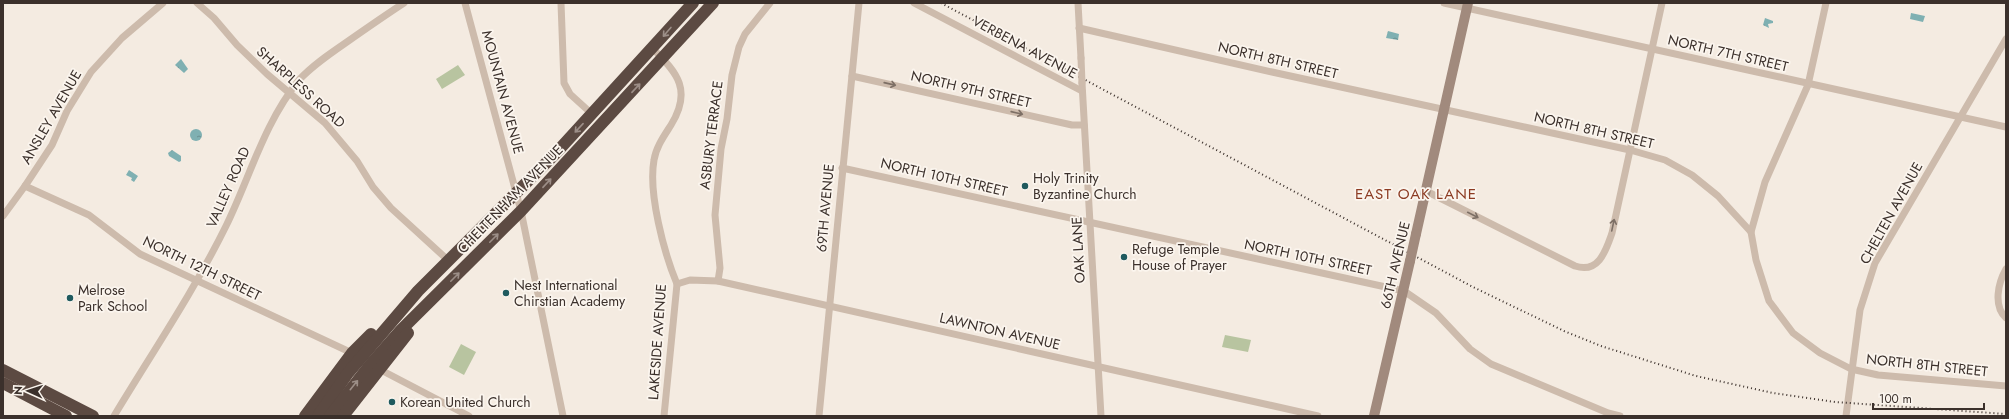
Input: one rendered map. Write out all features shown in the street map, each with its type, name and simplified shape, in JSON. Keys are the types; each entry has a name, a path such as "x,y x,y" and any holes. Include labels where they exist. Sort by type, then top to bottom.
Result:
{"highway":[{"name":"CHELTENHAM AVENUE","path":"318,416 353,368 418,291 450,262 516,194 653,49 693,3"},
{"name":"CHELTENHAM AVENUE","path":"330,416 370,365 401,330 521,211 713,3"},
{"path":"343,416 443,289"},
{"path":"305,416 352,353 418,291"},
{"path":"3,370 66,416"},
{"path":"3,383 54,408 92,416"}],"street":[{"name":"ANSLEY AVENUE","path":"3,216 52,145 67,111 90,72 122,38 163,3"},
{"name":"SHARPLESS ROAD","path":"197,3 214,18 237,45 267,74 325,123 357,161 373,187 391,208 450,262"},
{"name":"VALLEY ROAD","path":"114,416 196,280 226,226 265,132 290,94 300,80 320,61 404,3"},
{"name":"MOUNTAIN AVENUE","path":"465,3 521,211 563,416"},
{"path":"561,3 564,83 570,94 592,114"},
{"name":"ASBURY TERRACE","path":"718,281 720,268 715,215 721,149 727,119 732,75 739,47 745,34 770,3"},
{"name":"69TH AVENUE","path":"819,416 859,3"},
{"name":"VERBENA AVENUE","path":"914,3 1082,87"},
{"path":"1078,3 1079,28"},
{"name":"NORTH 7TH STREET","path":"1444,3 1468,6 1808,85 2006,128"},
{"path":"1426,191 1575,266 1588,266 1600,261 1612,233 1662,3"},
{"path":"1751,232 1765,182 1808,85 1826,3"},
{"name":"66TH AVENUE","path":"1374,416 1404,291 1468,6"},
{"name":"OAK LANE","path":"1079,28 1101,416"},
{"name":"NORTH 8TH STREET","path":"1079,28 1630,150 1665,160 1692,175 1718,196 1751,232 1756,260 1770,301 1793,333 1820,353 1851,369 1878,375 2006,386"},
{"name":"CHELTEN AVENUE","path":"1846,416 1860,310 1875,263 2006,39"},
{"name":"LAKESIDE AVENUE","path":"653,49 663,58 676,74 681,96 677,114 658,146 654,160 653,184 661,232 670,267 677,284 664,416"},
{"name":"NORTH 9TH STREET","path":"852,76 1072,125 1084,125"},
{"name":"NORTH 10TH STREET","path":"842,168 1404,291 1436,313 1470,348 1491,364 1607,414 1620,416"},
{"name":"NORTH 12TH STREET","path":"25,186 89,216 140,254 352,353"},
{"path":"2006,269 2001,278 1998,298 2002,315 2006,318"},
{"name":"LAWNTON AVENUE","path":"677,284 690,280 718,281 1318,416"},
{"path":"379,370 469,416"}],"green space":[{"path":"458,65 465,75 442,89 436,79"},
{"path":"1225,335 1251,340 1248,352 1222,347"},
{"path":"461,344 476,352 464,375 449,367"}],"water":[{"path":"1911,13 1925,16 1923,22 1910,19"},
{"path":"1765,18 1773,21 1773,23 1768,24 1769,28 1763,25"},
{"path":"1388,31 1399,34 1398,40 1386,38"},
{"path":"181,59 188,69 184,73 175,65"},
{"path":"194,129 198,129 202,135 198,141 194,141 190,137 190,133"},
{"path":"172,150 181,156 181,161 179,162 169,156 168,153"},
{"path":"129,170 138,176 134,182 131,180 132,178 126,175"}],"railway":[{"path":"941,3 1473,287 1564,331 1601,346 1696,376 1773,393 1835,402 2006,414"}],"place":[{"name":"Holy Trinity Byzantine Church","path":"1025,186"},
{"name":"Refuge Temple House of Prayer","path":"1124,257"},
{"name":"Nest International Chirstian Academy","path":"506,293"},
{"name":"Melrose Park School","path":"70,298"},
{"name":"Korean United Church","path":"392,402"}],"district":[{"name":"EAST OAK LANE","path":"1416,194"}]}
